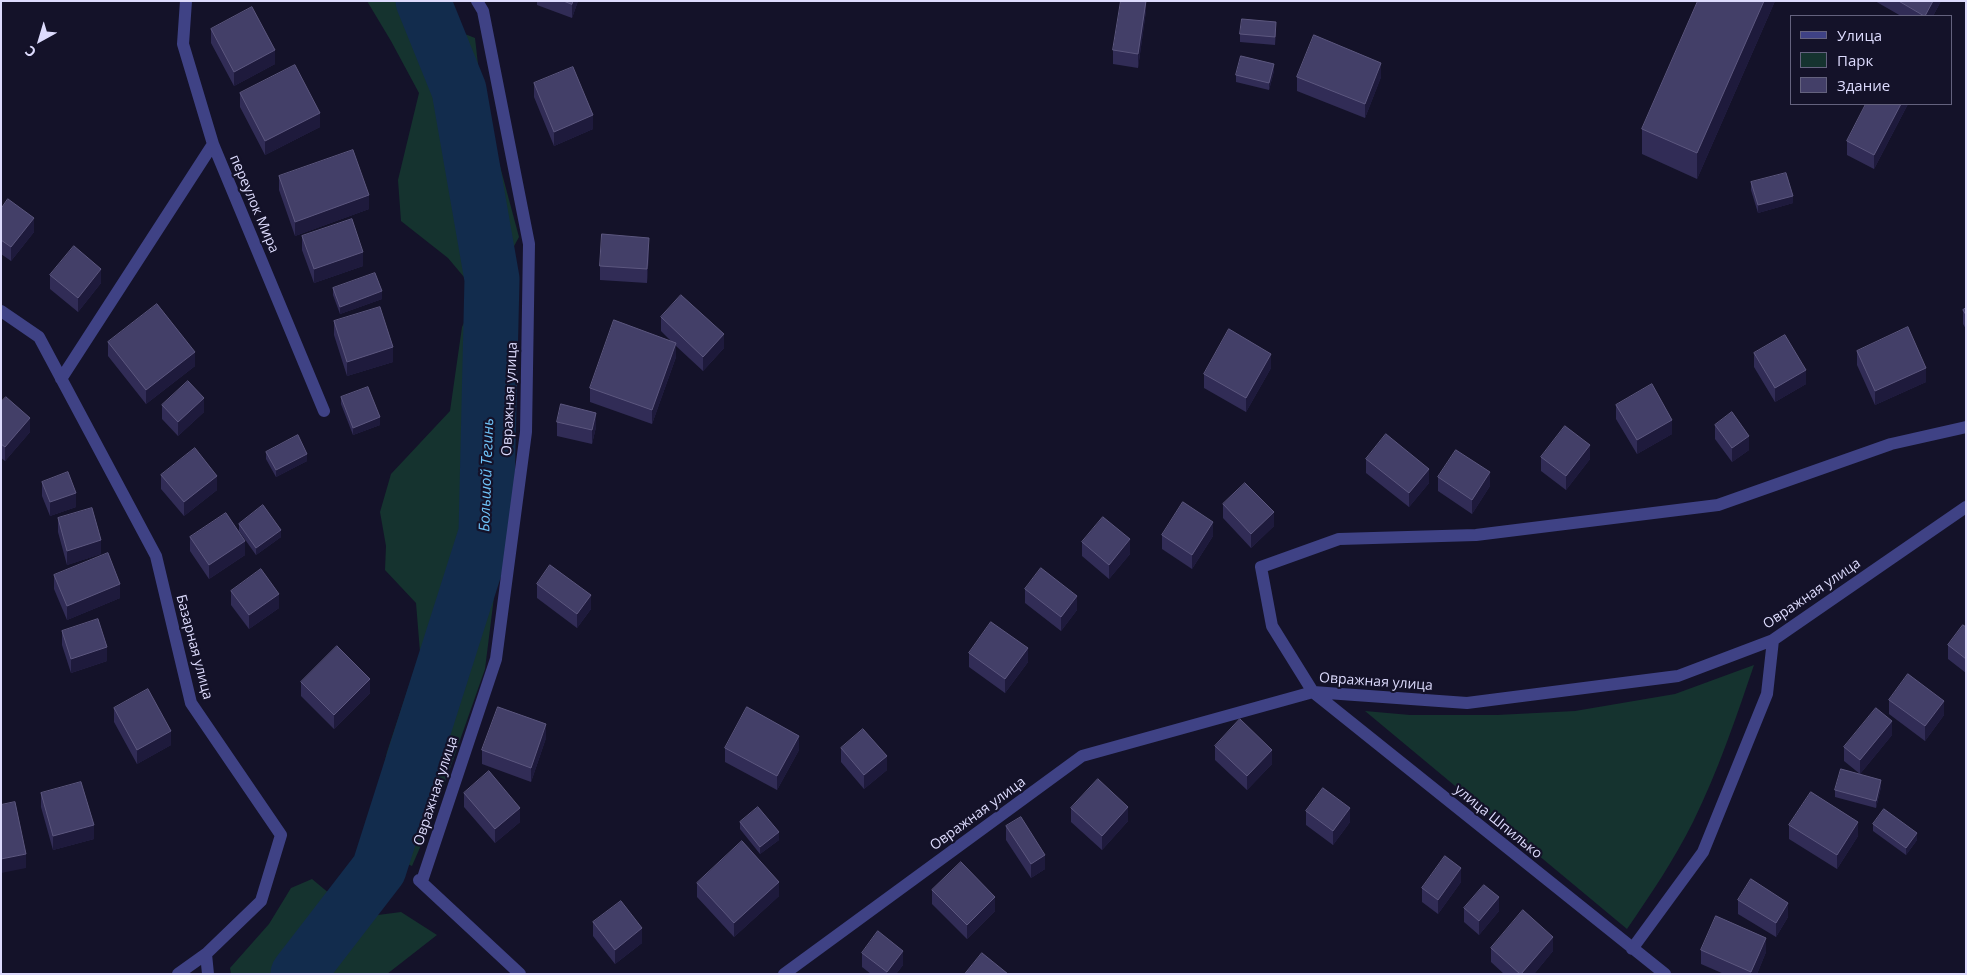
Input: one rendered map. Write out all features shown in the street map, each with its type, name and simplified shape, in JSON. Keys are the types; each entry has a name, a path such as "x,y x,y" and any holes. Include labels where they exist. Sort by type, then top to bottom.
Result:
{"street":[{"name":"переулок Мира","path":"186,1 184,44 213,144 324,411"},
{"name":"Овражная улица","path":"477,1 483,12 529,244 526,432 496,659 421,880 520,974"},
{"path":"60,379 213,144"},
{"name":"Базарная улица","path":"1,311 39,337 156,556 191,703 281,835 261,901 206,955 178,974"},
{"name":"улица Шпилько","path":"1665,974 1313,692 1272,626 1261,567 1339,539 1476,535 1718,505 1890,444 1966,427"},
{"name":"Овражная улица","path":"784,974 1082,756 1313,692 1467,703 1678,676 1773,640 1966,507"},
{"path":"1632,949 1703,852 1767,694 1773,640"},
{"path":"206,955 208,974"}],"green space":[{"path":"367,1 440,1 447,27 475,38 482,99 519,237 506,261 469,283 448,258 401,221 398,180 419,93"},
{"path":"473,303 508,338 515,363 510,469 485,669 432,820 412,866 391,857 405,816 379,787 387,752 420,652 416,603 385,570 386,546 380,512 391,474 450,411 462,327"},
{"path":"1754,665 1719,764 1693,822 1670,863 1627,929 1365,711 1410,715 1497,715 1575,711 1675,694"},
{"path":"312,879 330,894 325,918 355,918 401,912 437,935 387,974 231,974 230,968 269,924 291,888"}],"building":[{"path":"1121,1 1146,1 1138,54 1113,50"},
{"path":"1698,1 1764,1 1697,153 1642,129"},
{"path":"1899,1 1933,1 1926,15"},
{"path":"252,7 275,50 234,72 211,29"},
{"path":"1242,19 1276,22 1275,37 1240,34"},
{"path":"1314,35 1381,63 1365,104 1297,77"},
{"path":"1241,56 1274,64 1269,83 1236,75"},
{"path":"295,65 320,113 265,141 240,93"},
{"path":"573,67 593,115 554,132 534,83"},
{"path":"1865,105 1900,105 1874,155 1847,141"},
{"path":"353,150 369,195 295,222 279,176"},
{"path":"1786,173 1793,196 1758,205 1751,182"},
{"path":"8,199 34,218 11,247 1,240 1,209"},
{"path":"352,219 363,252 314,269 302,236"},
{"path":"602,234 649,238 647,269 600,266"},
{"path":"74,246 101,269 78,298 50,275"},
{"path":"375,273 382,291 340,307 333,288"},
{"path":"681,295 724,334 703,357 661,317"},
{"path":"157,304 195,352 146,390 108,342"},
{"path":"380,307 393,347 347,362 334,321"},
{"path":"614,320 676,343 652,410 590,388"},
{"path":"1908,327 1926,368 1875,391 1857,351"},
{"path":"1229,329 1271,354 1246,398 1204,374"},
{"path":"1785,335 1806,370 1775,388 1754,353"},
{"path":"188,381 204,398 178,422 162,405"},
{"path":"1652,384 1672,420 1637,440 1616,405"},
{"path":"368,387 380,417 353,428 341,397"},
{"path":"6,397 30,418 5,447 1,444 1,402"},
{"path":"561,404 596,413 592,430 557,422"},
{"path":"1732,412 1749,436 1732,448 1715,425"},
{"path":"1565,426 1590,445 1566,476 1541,457"},
{"path":"1386,434 1429,469 1409,493 1366,459"},
{"path":"298,435 307,454 276,470 266,452"},
{"path":"195,448 217,476 184,502 161,475"},
{"path":"1456,450 1490,472 1472,500 1438,477"},
{"path":"68,472 76,493 50,502 42,482"},
{"path":"1245,483 1274,512 1251,534 1223,504"},
{"path":"1183,502 1213,522 1192,555 1162,535"},
{"path":"263,505 281,530 256,548 239,524"},
{"path":"92,508 101,540 67,551 58,518"},
{"path":"226,513 245,541 209,565 190,537"},
{"path":"1103,517 1130,539 1109,565 1082,542"},
{"path":"108,553 120,584 67,606 54,575"},
{"path":"550,565 591,595 577,614 537,584"},
{"path":"1041,568 1077,596 1061,617 1025,589"},
{"path":"261,569 279,594 249,615 231,591"},
{"path":"98,619 107,647 71,659 62,631"},
{"path":"991,622 1028,648 1005,679 969,653"},
{"path":"1963,625 1966,627 1966,659 1948,645"},
{"path":"337,646 370,679 334,715 301,682"},
{"path":"1908,674 1944,701 1925,726 1889,700"},
{"path":"148,689 171,731 137,750 114,708"},
{"path":"498,707 546,724 531,768 482,750"},
{"path":"747,707 799,736 777,776 725,748"},
{"path":"1876,708 1892,721 1860,760 1844,747"},
{"path":"1240,719 1272,750 1247,776 1215,746"},
{"path":"863,729 887,756 864,775 841,748"},
{"path":"1841,769 1881,780 1876,801 1835,790"},
{"path":"489,771 520,808 495,829 464,793"},
{"path":"1098,779 1128,807 1102,836 1071,808"},
{"path":"81,782 94,825 53,836 41,793"},
{"path":"1323,788 1350,808 1333,831 1306,811"},
{"path":"1811,792 1858,822 1837,855 1789,825"},
{"path":"15,802 26,854 1,859 1,805"},
{"path":"758,807 779,832 760,847 740,822"},
{"path":"1884,809 1917,833 1906,848 1873,824"},
{"path":"1021,817 1045,855 1031,864 1006,826"},
{"path":"742,841 779,882 734,923 697,883"},
{"path":"1445,856 1461,868 1438,900 1422,888"},
{"path":"961,862 995,897 967,925 932,890"},
{"path":"1751,879 1788,903 1776,923 1738,900"},
{"path":"1484,885 1499,897 1479,921 1464,908"},
{"path":"621,901 642,928 615,950 593,922"},
{"path":"1523,910 1553,937 1520,974 1491,948"},
{"path":"1716,916 1766,938 1751,972 1701,950"},
{"path":"878,931 903,951 887,972 862,953"},
{"path":"982,953 1008,974 965,974"}],"waterway":[{"name":"Большой Тегинь","path":"298,974 379,869 486,533 492,279 459,90 423,1"}]}
